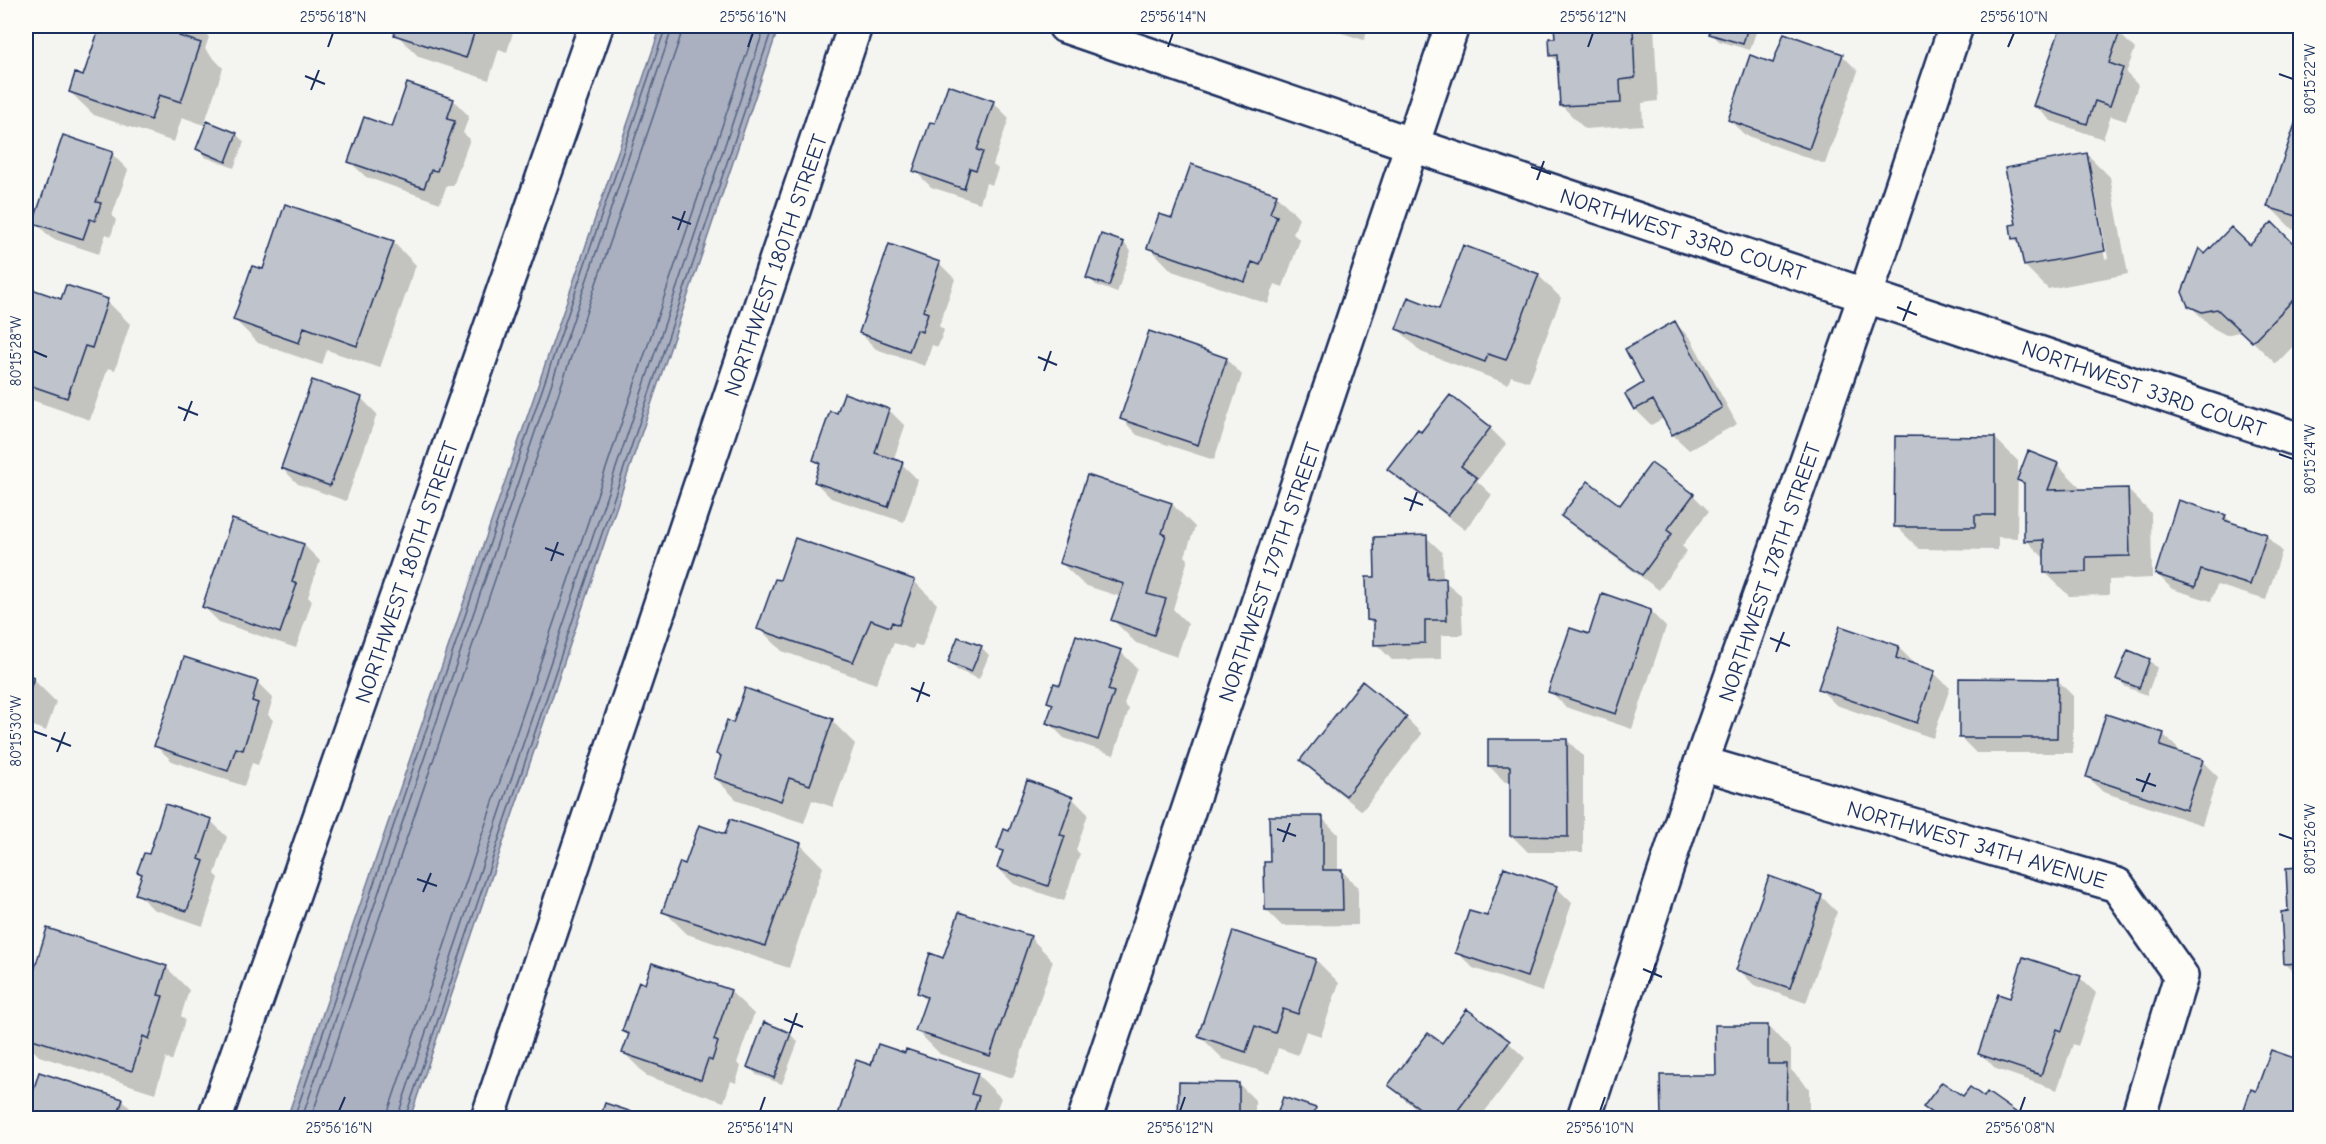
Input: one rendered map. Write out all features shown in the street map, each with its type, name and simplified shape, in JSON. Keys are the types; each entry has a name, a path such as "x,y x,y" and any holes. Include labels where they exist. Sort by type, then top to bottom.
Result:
{"street":[{"name":"NORTHWEST 180TH STREET","path":"215,1119 596,26"},
{"name":"NORTHWEST 180TH STREET","path":"488,1119 855,26"},
{"name":"NORTHWEST 33RD COURT","path":"1065,26 1413,145 2301,440"},
{"name":"NORTHWEST 179TH STREET","path":"1085,1119 1452,26"},
{"name":"NORTHWEST 178TH STREET","path":"1584,1119 1701,763 1866,294 1956,26"},
{"name":"NORTHWEST 34TH AVENUE","path":"1701,763 2117,885 2181,976 2138,1119"}],"water":[{"path":"661,26 779,26 410,1118 287,1118"}],"building":[{"path":"100,26 182,26 179,36 201,43 181,102 159,95 151,120 69,92 75,73 83,76"},
{"path":"397,26 485,26 484,30 476,27 466,58 394,35"},
{"path":"1554,26 1633,26 1635,78 1620,80 1621,103 1560,106 1557,55 1550,56 1549,38 1555,38"},
{"path":"1712,26 1748,26 1743,44 1709,34"},
{"path":"2061,26 2103,26 2120,31 2109,63 2123,68 2110,106 2095,101 2087,124 2033,106"},
{"path":"1784,33 1843,54 1809,149 1728,120 1750,55 1773,63"},
{"path":"407,83 454,99 447,119 455,121 437,171 431,170 424,188 348,162 364,117 392,127"},
{"path":"948,85 994,101 977,150 983,152 976,170 970,168 964,189 913,171 930,122 935,123"},
{"path":"207,121 237,133 226,162 196,149"},
{"path":"2296,121 2300,122 2300,217 2267,207"},
{"path":"63,135 113,152 96,202 101,203 95,221 90,219 83,239 33,223"},
{"path":"2087,153 2105,251 2024,266 2018,238 2012,239 2010,225 2016,224 2005,168"},
{"path":"1191,164 1277,194 1270,213 1277,216 1260,265 1252,262 1245,282 1147,248 1159,214 1172,218"},
{"path":"285,204 394,241 357,346 304,327 299,343 233,320 252,266 263,269"},
{"path":"2272,222 2300,250 2300,293 2252,342 2217,309 2202,312 2188,306 2182,292 2199,248 2205,254 2231,227 2250,245"},
{"path":"1101,234 1124,242 1109,286 1086,278"},
{"path":"889,244 940,262 923,311 928,313 922,332 917,330 909,351 859,333"},
{"path":"1463,245 1539,274 1506,360 1488,354 1485,362 1396,329 1408,297 1439,309"},
{"path":"66,285 108,299 92,348 85,346 67,398 26,384 26,287 61,299"},
{"path":"1675,321 1722,408 1672,435 1653,400 1634,410 1625,394 1643,383 1625,349"},
{"path":"1149,331 1227,358 1198,445 1120,419"},
{"path":"312,380 362,397 330,486 281,468"},
{"path":"844,393 889,409 875,453 903,462 888,507 814,482 820,463 813,460 830,411 837,413"},
{"path":"1450,395 1491,427 1461,466 1477,478 1448,515 1387,469 1418,429 1421,432"},
{"path":"1895,436 1995,437 1995,515 1975,515 1975,527 1894,527"},
{"path":"2028,451 2058,463 2048,490 2128,488 2130,556 2086,557 2086,572 2044,573 2044,540 2024,541 2024,483 2017,480"},
{"path":"1651,463 1694,494 1667,530 1672,534 1642,575 1561,516 1588,481 1620,505"},
{"path":"1087,475 1172,503 1162,533 1166,535 1147,594 1166,599 1154,635 1111,620 1124,584 1059,563"},
{"path":"2178,500 2226,515 2224,520 2267,534 2250,585 2201,570 2195,587 2155,574"},
{"path":"232,519 304,544 292,582 297,584 280,633 202,607"},
{"path":"1427,535 1428,579 1446,578 1447,620 1425,620 1425,643 1374,645 1374,621 1367,620 1366,577 1375,577 1374,537"},
{"path":"795,538 915,580 899,625 892,622 890,627 871,620 853,662 757,629 775,579 780,580"},
{"path":"1602,593 1651,610 1616,714 1548,692 1570,628 1589,634"},
{"path":"1840,626 1899,646 1896,658 1935,671 1917,723 1818,689"},
{"path":"1076,635 1122,650 1108,690 1114,692 1098,740 1046,723 1053,704 1047,702 1050,693 1054,683 1060,685"},
{"path":"958,637 982,646 971,672 948,662"},
{"path":"2128,650 2150,659 2139,688 2116,679"},
{"path":"184,657 258,681 252,701 258,703 243,750 236,748 228,771 154,746"},
{"path":"26,674 34,677 26,702"},
{"path":"1959,678 2058,679 2057,738 1959,738"},
{"path":"1362,681 1407,717 1346,796 1300,760"},
{"path":"745,688 833,719 810,785 789,778 781,801 714,778 721,756 716,754 727,720 733,723"},
{"path":"2106,714 2164,733 2160,746 2203,760 2186,810 2086,777"},
{"path":"1488,739 1567,739 1568,837 1510,836 1510,766 1488,766"},
{"path":"1027,780 1073,797 1060,835 1065,836 1048,886 997,868 1003,851 997,849 1004,829 1009,831"},
{"path":"165,804 212,819 199,859 204,861 187,911 135,894 142,874 137,872 144,853 149,854"},
{"path":"1269,816 1323,816 1323,870 1342,870 1343,910 1265,910 1264,862 1270,862"},
{"path":"730,819 801,843 765,946 662,912 680,862 685,864 699,825 725,834"},
{"path":"1504,867 1557,886 1527,977 1455,953 1469,911 1487,916"},
{"path":"2300,867 2300,963 2284,964 2281,912 2288,911 2286,868"},
{"path":"1769,876 1822,895 1790,988 1736,970"},
{"path":"959,912 1031,936 990,1056 915,1031 927,997 917,993 930,953 943,958"},
{"path":"47,928 167,966 158,995 163,996 149,1039 143,1036 132,1071 26,1037 26,997"},
{"path":"1233,931 1316,959 1298,1014 1283,1009 1275,1033 1255,1026 1246,1052 1198,1036"},
{"path":"2023,957 2081,976 2062,1031 2057,1029 2041,1075 1978,1054 1998,994 2010,998"},
{"path":"652,963 731,990 714,1040 718,1042 712,1061 708,1059 701,1080 622,1053 629,1034 622,1031 639,981 645,984"},
{"path":"1467,1009 1510,1041 1452,1118 1433,1118 1388,1085 1428,1033 1442,1043"},
{"path":"764,1022 791,1033 774,1078 747,1067"},
{"path":"1715,1025 1768,1025 1768,1064 1787,1064 1786,1118 1661,1118 1660,1075 1716,1075"},
{"path":"878,1044 905,1053 906,1049 978,1073 971,1094 979,1096 972,1118 837,1118 856,1060 871,1065"},
{"path":"2271,1050 2300,1060 2300,1118 2241,1118 2251,1089 2256,1091"},
{"path":"39,1072 123,1099 117,1118 26,1118 26,1107 28,1108"},
{"path":"1179,1082 1239,1083 1239,1117 1259,1118 1178,1118"},
{"path":"1942,1082 1963,1096 1970,1087 1984,1097 1987,1092 2024,1118 1939,1118 1923,1107"},
{"path":"1283,1097 1316,1108 1312,1118 1276,1118"},
{"path":"605,1103 629,1111 651,1118 600,1118"}]}
